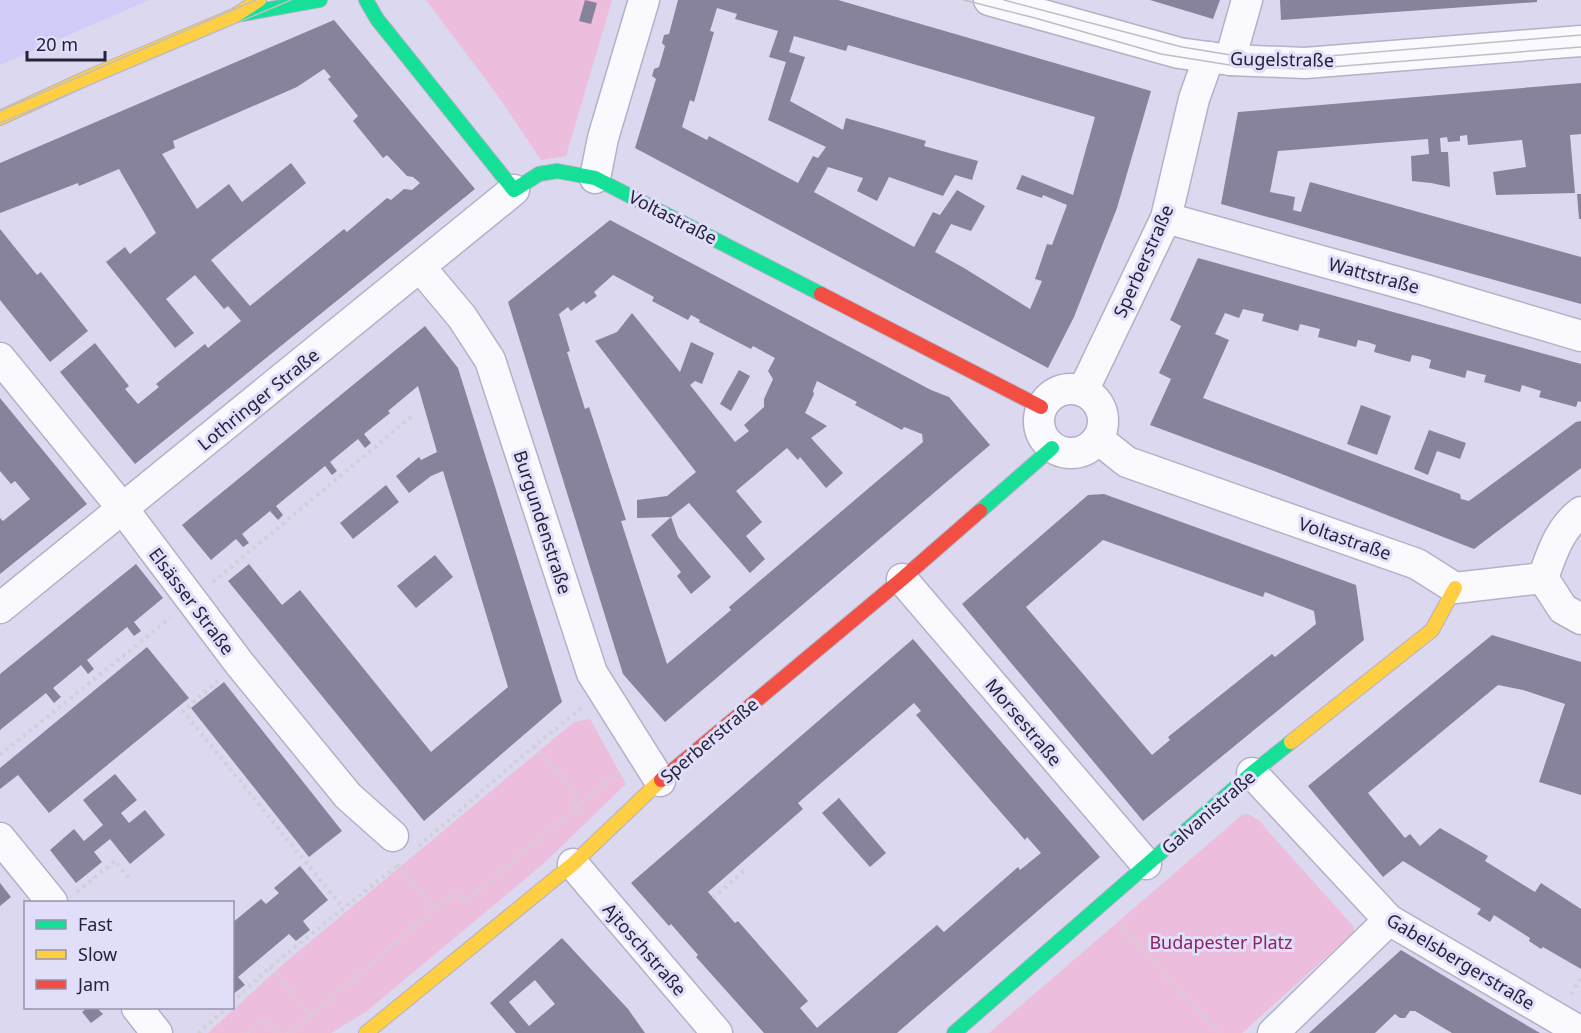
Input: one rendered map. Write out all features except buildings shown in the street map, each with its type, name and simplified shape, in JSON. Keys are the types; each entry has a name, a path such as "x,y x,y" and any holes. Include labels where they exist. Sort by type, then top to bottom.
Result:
{"street":[{"path":"0,118 89,77 236,15 259,0"},
{"path":"236,15 320,0"},
{"path":"366,0 377,19 514,190"},
{"path":"595,178 603,138 644,0"},
{"name":"Gugelstraße","path":"989,0 1053,9 1179,53 1219,59 1305,63 1581,41"},
{"name":"Sperberstraße","path":"1083,391 1166,218 1194,99 1219,59 1247,0"},
{"name":"Voltastraße","path":"514,190 539,174 557,171 595,178 1041,407"},
{"name":"Lothringer Straße","path":"0,608 514,190"},
{"name":"Wattstraße","path":"1166,218 1581,336"},
{"name":"Burgundenstraße","path":"420,267 462,317 490,360 592,673 660,781"},
{"name":"Elsässer Straße","path":"0,358 123,509 240,663 348,796 393,836"},
{"path":"1065,388 1083,391 1094,398 1100,407 1103,422 1098,439 1085,451 1066,454 1052,448 1043,438 1038,424 1041,407 1052,394 1065,388"},
{"name":"Voltastraße","path":"1098,439 1127,462 1417,564 1455,588"},
{"name":"Sperberstraße","path":"366,1033 573,864 660,781 902,579 1052,448"},
{"path":"1543,578 1558,538 1574,517 1581,512"},
{"path":"1455,588 1543,578"},
{"path":"1543,578 1563,609 1581,619"},
{"name":"Morsestraße","path":"902,579 1146,864"},
{"name":"Galvanistraße","path":"954,1033 1252,773 1432,630 1455,588"},
{"name":"Gabelsbergerstraße","path":"1252,773 1389,920 1581,1032"},
{"path":"0,838 62,899"},
{"name":"Ajtoschstraße","path":"573,864 717,1033"},
{"path":"1274,1033 1389,920"},
{"path":"138,1009 158,1033"}],"path":[{"path":"0,755 192,600 411,417"},
{"path":"240,663 183,711 343,908"},
{"path":"534,746 575,792 576,808 601,837"},
{"path":"286,1033 311,1016 435,909 457,895 466,901 641,753"},
{"path":"62,899 115,861 131,881"},
{"path":"397,865 435,909"},
{"path":"713,898 745,870"},
{"path":"1100,905 1220,1033"},
{"path":"270,967 311,1016"},
{"path":"198,1033 226,1009"},
{"path":"247,1033 265,1020 279,1033"}],"shaded area":[{"path":"0,0 149,0 0,65"}],"green space":[{"path":"426,0 612,0 566,156 541,160 496,93"},
{"path":"590,719 626,784 543,864 367,1011 331,1033 208,1033 281,966 574,722"},
{"name":"Budapester Platz","path":"1248,814 1260,821 1354,927 1354,932 1242,1033 989,1033 1242,815"}],"tram line":[{"path":"0,111 256,0"},
{"path":"0,123 291,0"},
{"path":"964,0 1161,54 1242,67 1305,69 1581,47"},
{"path":"1004,0 1182,47 1231,55 1305,58 1581,35"}],"traffic: fast":[{"path":"237,15 320,0"},
{"path":"366,0 377,19 514,190 539,174 557,171 595,178 821,294"},
{"path":"980,511 1052,448"},
{"path":"954,1033 1252,773 1291,742"}],"traffic: slow":[{"path":"0,118 89,77 236,15 259,0"},
{"path":"1291,742 1432,630 1455,588"},
{"path":"366,1033 573,864 661,780"}],"traffic: jam":[{"path":"821,294 1041,407"},
{"path":"661,780 980,511"}]}
